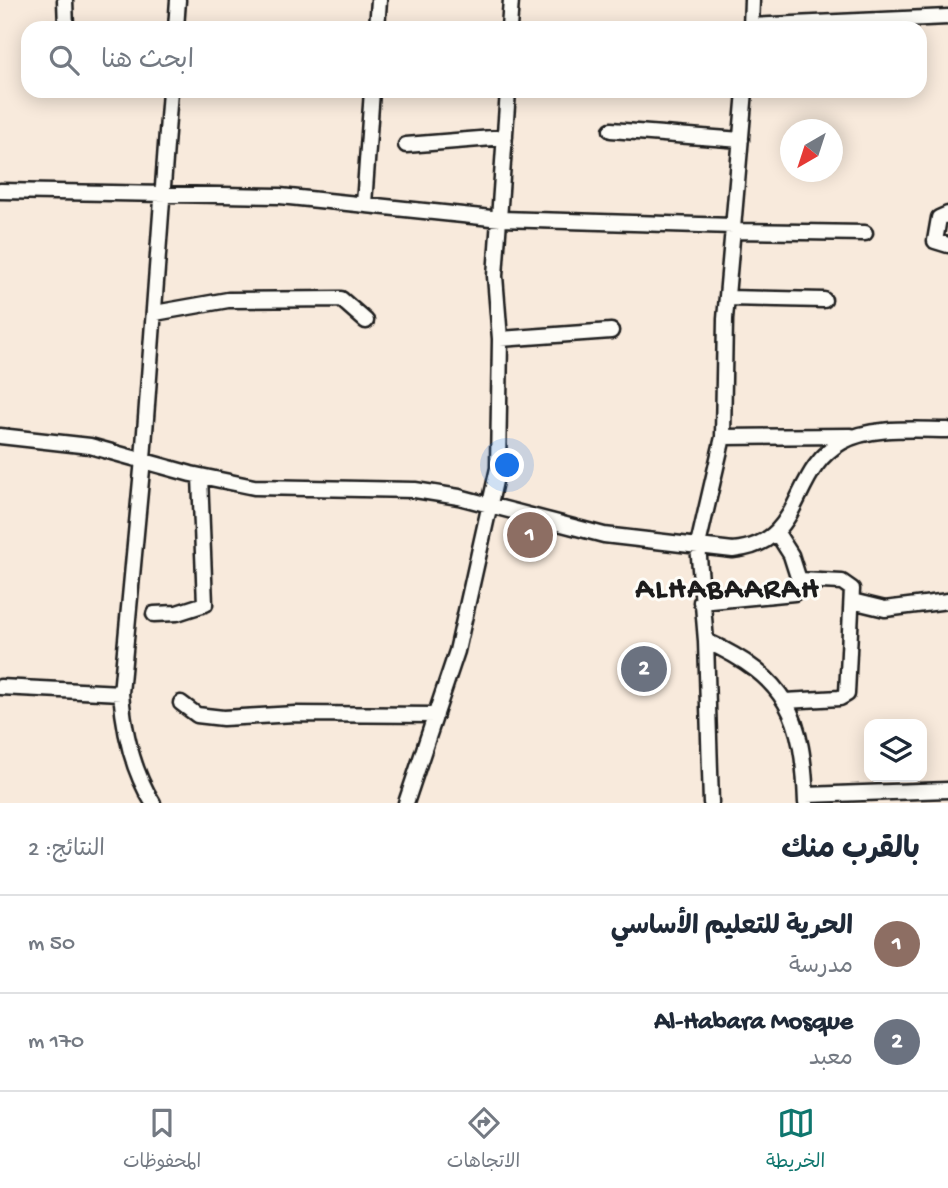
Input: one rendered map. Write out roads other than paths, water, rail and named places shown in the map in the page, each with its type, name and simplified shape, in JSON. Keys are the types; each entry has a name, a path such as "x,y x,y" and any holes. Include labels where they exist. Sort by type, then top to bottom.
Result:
{"street":[{"path":"65,0 66,21"},
{"path":"176,21 178,0"},
{"path":"378,21 379,0"},
{"path":"510,21 511,0"},
{"path":"751,21 752,0"},
{"path":"869,21 948,17"},
{"path":"153,803 132,758 123,721 121,693 144,459 143,428 155,313 169,98"},
{"path":"364,205 372,98"},
{"path":"406,803 457,651 492,504 499,458 500,339 495,276 508,98"},
{"path":"711,803 706,641 698,545 723,436 727,298 744,98"},
{"path":"611,130 741,140"},
{"path":"406,145 505,137"},
{"path":"0,191 162,196 280,196 501,219 865,233"},
{"path":"948,214 939,218 935,241 948,245"},
{"path":"727,298 824,300"},
{"path":"155,313 228,300 341,299 366,321"},
{"path":"500,339 611,331"},
{"path":"723,436 854,436 948,430"},
{"path":"0,436 66,441 144,459 200,476 254,487 415,490 492,504 604,536 733,550 751,548 777,533 819,461 833,447 854,436"},
{"path":"154,614 177,613 205,604 200,476"},
{"path":"701,602 794,593 799,580 791,555 777,533"},
{"path":"785,701 840,698 847,694 852,589 847,583 799,580"},
{"path":"852,601 879,609 948,601"},
{"path":"706,641 733,653 755,669 785,701 798,729 806,799 948,790"},
{"path":"0,687 121,693"},
{"path":"181,703 197,715 215,718 436,715"}],"place":[{"name":"الحرية للتعليم الأساسي","path":"530,535"},
{"name":"Al-Habara Mosque","path":"644,669"}],"district":[{"name":"ALHABAARAH","path":"728,591"}]}
